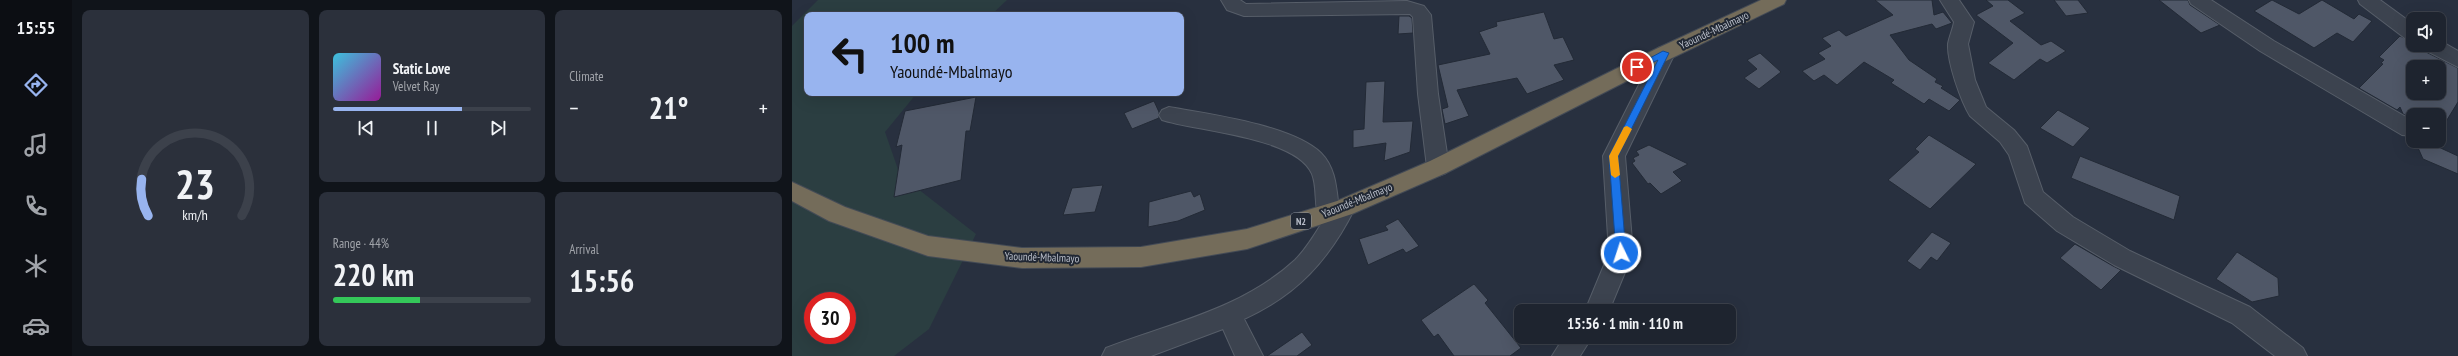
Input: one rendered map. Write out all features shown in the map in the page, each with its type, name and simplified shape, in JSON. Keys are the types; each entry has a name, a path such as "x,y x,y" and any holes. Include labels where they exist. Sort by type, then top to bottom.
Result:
{"highway":[{"name":"Yaoundé-Mbalmayo","path":"792,191 838,214 928,246 1022,258 1141,258 1247,239 1336,211 1438,167 1665,53 1777,0"}],"street":[{"path":"1230,0 1234,6 1244,10 1337,4 1407,7 1417,10 1422,15 1428,94 1438,167"},
{"path":"1949,0 1964,22 1958,44 1965,80 1977,111 2007,136 2019,152 2033,197 2065,224 2122,258 2241,315 2294,356"},
{"path":"2198,0 2268,46 2406,127"},
{"path":"2367,0 2406,29"},
{"path":"2444,52 2458,60"},
{"path":"1600,304 1621,253 1614,156 1665,53"},
{"path":"1115,356 1229,314 1274,291 1304,266 1336,211 1322,170 1304,151 1274,137 1169,114"},
{"path":"1229,314 1244,348 1250,356"},
{"path":"1565,356 1574,344"}],"shaded area":[{"path":"818,0 1007,0 994,12 806,12"},
{"path":"804,14 804,96 915,96 885,132 900,175 976,234 929,329 894,356 792,356 792,26"}],"building":[{"path":"1875,0 1932,0 1934,15 1943,12 1952,23 1936,29 1932,24 1890,35 1909,60 1937,79 1935,82 1943,86 1941,88 1960,100 1949,111 1929,99 1924,104 1891,83 1894,80 1864,62 1837,85 1824,75 1814,81 1802,71 1825,59 1818,53 1831,46 1822,38 1839,30 1846,36 1893,15"},
{"path":"1986,0 2008,0 2025,13 2010,21 2041,45 2051,41 2066,51 2047,63 2040,59 2014,80 1988,63 2013,43 1976,15 1993,6"},
{"path":"2054,0 2078,0 2088,13 2066,16"},
{"path":"2159,0 2188,0 2190,5 2220,25 2201,33"},
{"path":"2272,0 2299,14 2322,0 2354,19 2359,14 2372,21 2353,42 2337,33 2314,48 2254,11"},
{"path":"1544,12 1554,39 1563,37 1574,60 1554,65 1564,80 1527,94 1517,78 1457,90 1469,116 1445,124 1442,109 1448,107 1438,65 1490,54 1479,32 1497,26 1496,22"},
{"path":"1399,16 1409,16 1412,18 1413,33 1398,34"},
{"path":"2400,36 2406,39 2406,52 2426,52 2442,60 2406,60 2406,100 2446,100 2446,62 2458,68 2458,102 2446,122 2446,108 2406,108 2406,116 2403,114 2400,107 2397,110 2359,88 2383,64 2381,63 2384,60 2379,57"},
{"path":"1760,53 1781,72 1759,89 1744,78 1757,69 1747,60"},
{"path":"1385,81 1383,122 1413,121 1410,152 1384,161 1386,143 1353,148 1353,130 1364,129 1366,82"},
{"path":"976,97 970,131 966,131 961,180 894,197 902,145 896,147 905,111"},
{"path":"1154,101 1159,112 1159,118 1132,129 1124,113"},
{"path":"2058,110 2090,128 2073,147 2040,128"},
{"path":"1929,135 1976,164 1930,209 1888,180 1919,152 1915,149"},
{"path":"1649,145 1688,164 1673,172 1682,181 1661,194 1650,183 1648,184 1632,163 1635,161 1633,158 1639,155 1636,151"},
{"path":"2418,148 2441,148 2458,156 2458,174 2423,159"},
{"path":"2080,156 2180,196 2174,220 2071,178"},
{"path":"1103,185 1095,212 1063,215 1072,188"},
{"path":"1191,191 1194,197 1200,194 1205,210 1178,221 1148,227 1149,202"},
{"path":"1398,219 1419,246 1406,253 1403,249 1368,265 1359,239 1388,230 1385,226"},
{"path":"1932,232 1951,243 1937,261 1931,257 1920,270 1907,261"},
{"path":"2075,244 2121,270 2101,290 2060,258"},
{"path":"2237,252 2278,278 2279,296 2252,302 2216,279"},
{"path":"1474,284 1488,300 1485,303 1514,339 1514,344 1518,344 1521,348 1510,356 1454,356 1438,334 1434,337 1421,320"},
{"path":"1302,332 1312,345 1297,356 1267,356"}],"slow traffic":[{"path":"1615,175 1614,156 1627,129"}],"route":[{"path":"1621,253 1614,156 1665,53 1637,67"}]}
